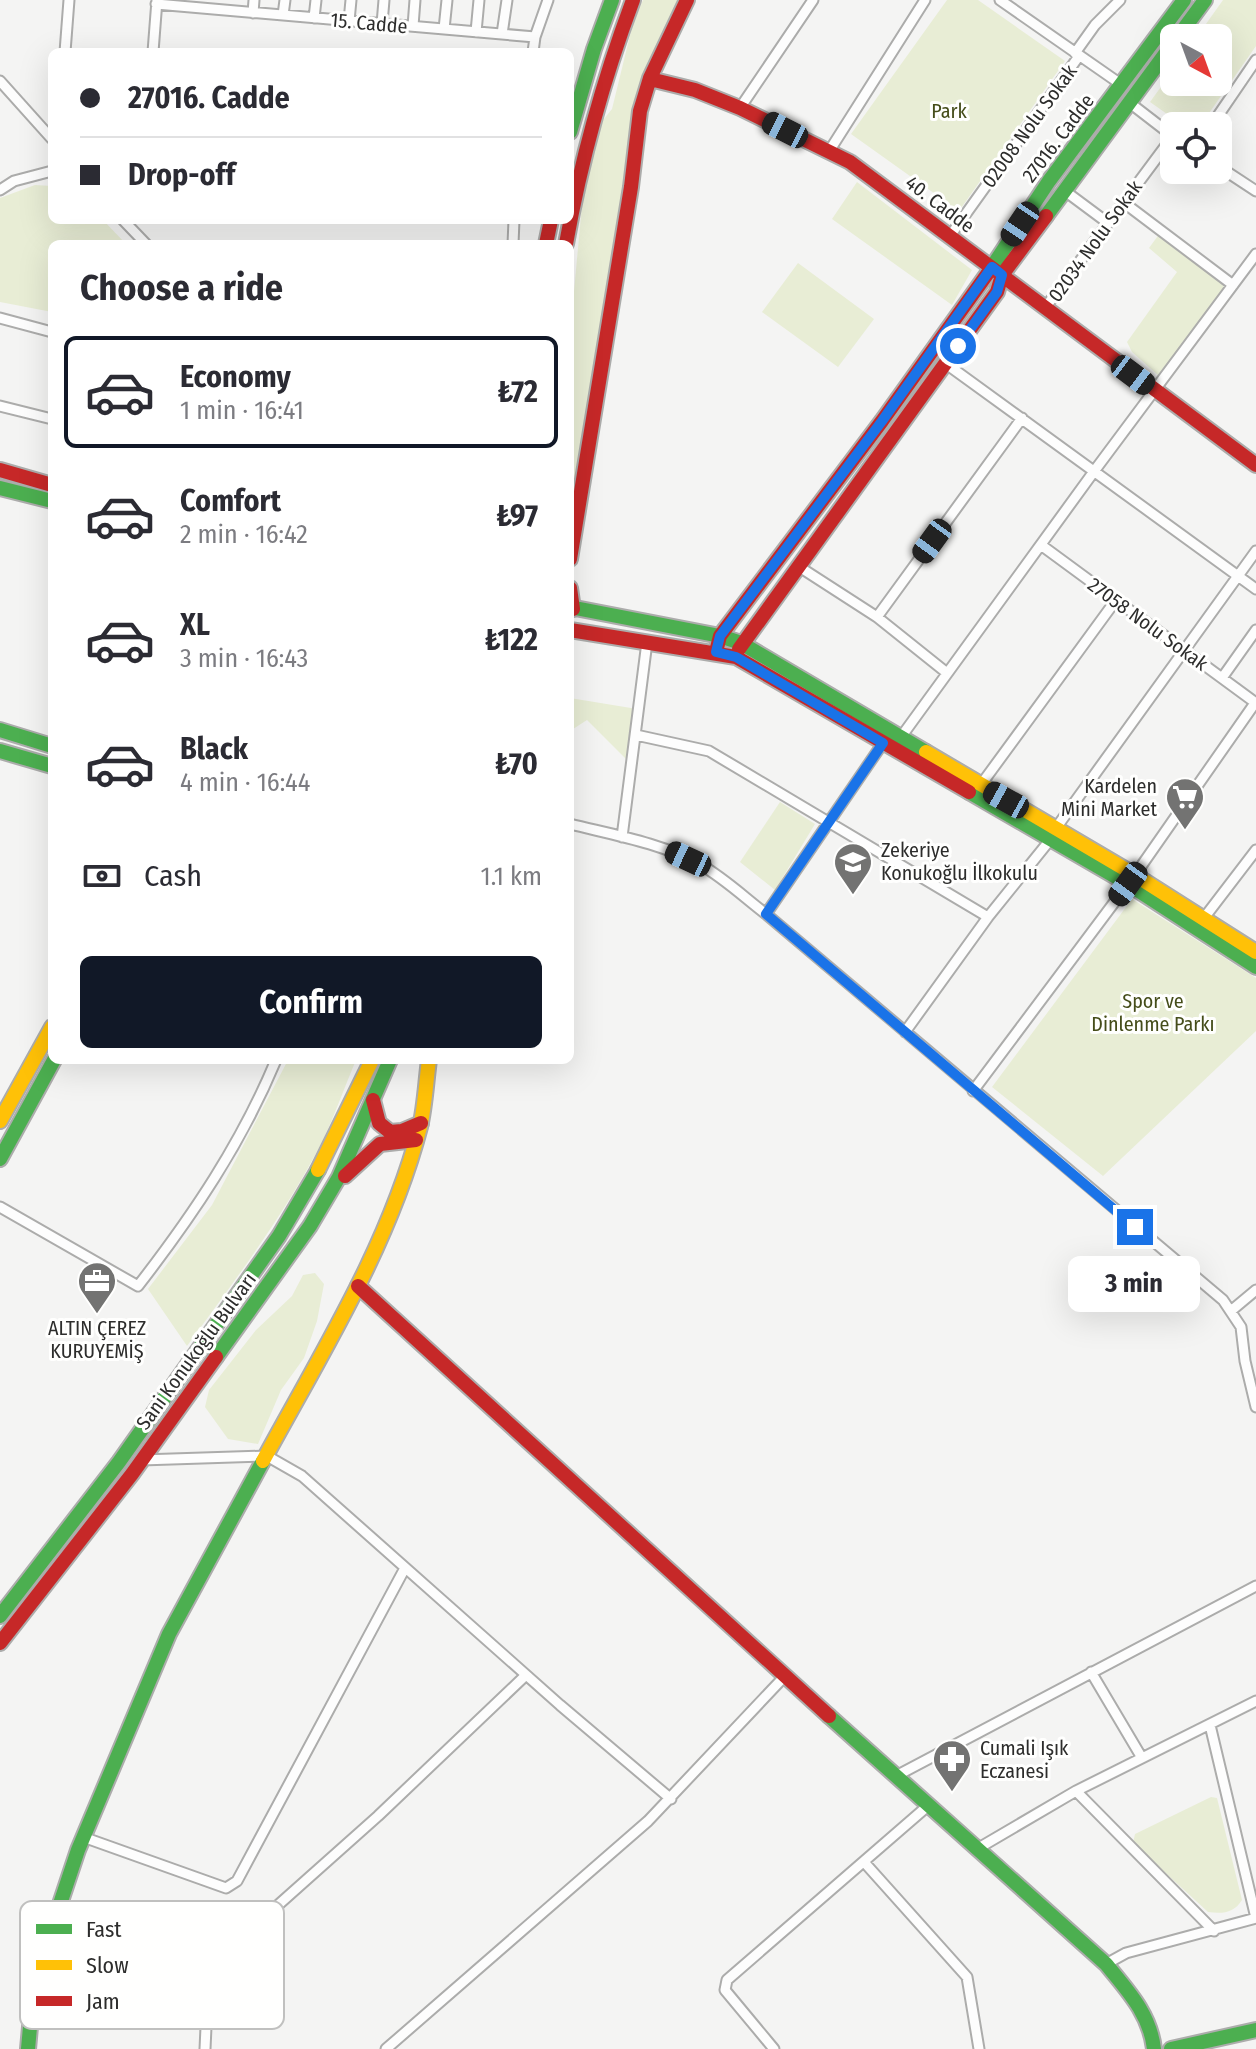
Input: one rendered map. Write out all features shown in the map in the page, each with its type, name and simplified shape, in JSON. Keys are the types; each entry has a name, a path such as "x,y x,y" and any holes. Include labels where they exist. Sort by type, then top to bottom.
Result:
{"main road":[{"path":"574,115 612,0"},
{"path":"574,194 595,112 633,0"},
{"path":"574,521 629,201 640,111 650,79 687,0"},
{"name":"27016. Cadde","path":"738,650 997,292 997,271 1049,181 1184,0"},
{"name":"27016. Cadde","path":"1187,24 1205,0"},
{"name":"27016. Cadde","path":"716,652 720,636 997,271 1065,191 1160,61"},
{"name":"40. Cadde","path":"650,79 695,90 740,108 850,162 1256,465"},
{"path":"0,470 48,484"},
{"path":"0,488 48,500"},
{"path":"574,609 720,636 883,743 1204,918 1256,952"},
{"path":"574,631 716,652 738,650 901,737 1053,834"},
{"path":"0,730 48,745"},
{"path":"0,751 48,765"},
{"path":"1131,879 1256,967"},
{"path":"0,1121 48,1034"},
{"path":"0,1159 52,1064"},
{"name":"Sani Konukoğlu Bulvarı","path":"0,1616 119,1462 279,1236 311,1185 370,1064"},
{"name":"Sani Konukoğlu Bulvarı","path":"0,1643 141,1460 310,1226 332,1189 390,1064"},
{"path":"59,1901 169,1634 358,1286 406,1175 421,1123 428,1064"},
{"path":"376,1093 379,1123 390,1132 421,1123"},
{"path":"332,1189 358,1161 380,1144 416,1140"},
{"path":"358,1286 784,1677 1106,1964 1140,2006 1152,2033 1154,2049"},
{"path":"28,2049 30,2029"},
{"path":"1171,2049 1230,2043 1256,2030"}],"street":[{"path":"65,48 69,0"},
{"path":"253,13 254,0"},
{"path":"283,15 285,0"},
{"path":"314,18 316,0"},
{"path":"349,21 351,0"},
{"path":"382,24 384,0"},
{"path":"413,26 415,0"},
{"path":"444,29 447,0"},
{"path":"476,32 479,0"},
{"path":"502,34 507,0"},
{"path":"534,48 548,0"},
{"path":"740,108 813,0"},
{"path":"828,153 925,0"},
{"path":"1000,0 1122,85"},
{"name":"02008 Nolu Sokak","path":"950,236 1095,25 1120,0"},
{"path":"153,48 156,2"},
{"name":"15. Cadde","path":"156,2 222,5 253,13 535,37"},
{"path":"1221,112 1256,60"},
{"path":"0,81 48,134"},
{"path":"1130,103 1160,126"},
{"name":"02034 Nolu Sokak","path":"1045,308 1160,153"},
{"path":"0,190 14,181 48,172"},
{"path":"1232,175 1256,191"},
{"path":"1065,191 1108,223"},
{"path":"1123,202 1233,285"},
{"path":"127,224 142,240"},
{"path":"901,737 1256,254"},
{"path":"0,318 48,331"},
{"path":"945,363 1256,589"},
{"path":"0,406 48,418"},
{"path":"877,617 1022,418"},
{"name":"27058 Nolu Sokak","path":"1041,545 1256,703"},
{"path":"905,1032 1053,834 1256,551"},
{"path":"798,566 877,617 947,673"},
{"path":"980,786 1116,600"},
{"path":"1222,678 1256,630"},
{"path":"622,837 647,642"},
{"path":"973,1091 1131,879 1256,703"},
{"path":"636,735 709,751 988,917"},
{"path":"766,914 883,743"},
{"path":"574,825 674,852 703,867 766,914 1232,1310 1241,1327 1256,1407"},
{"path":"1204,918 1256,850"},
{"path":"0,1207 138,1286 181,1231 217,1177 274,1064"},
{"path":"1232,1310 1256,1290"},
{"path":"1245,1361 1256,1357"},
{"path":"141,1460 267,1456 302,1476 671,1799"},
{"path":"83,1837 226,1888 237,1881 405,1568"},
{"path":"896,1776 1256,1586"},
{"path":"1091,1672 1142,1758"},
{"path":"283,1901 378,1816 526,1675"},
{"path":"386,2049 671,1799 784,1677"},
{"path":"977,1849 1076,1791 1256,1701"},
{"path":"1106,1964 1126,1953 1256,1918 1210,1725"},
{"path":"1076,1791 1214,1931"},
{"path":"774,2049 725,1990 727,1980 930,1804"},
{"path":"864,1862 967,1977 979,2049"},
{"path":"205,2049 206,2029"}],"green space":[{"path":"643,0 678,0 640,84 632,120 612,272 574,492 574,292 584,183 599,125 612,109 633,23"},
{"name":"Park","path":"947,0 978,0 1065,61 959,211 851,134"},
{"path":"1223,0 1256,0 1256,46 1232,80 1232,24 1206,24"},
{"path":"1160,88 1160,96 1221,96 1210,112 1164,112 1150,102"},
{"path":"857,182 972,270 952,305 832,219"},
{"path":"35,185 48,186 48,224 107,224 122,240 48,240 48,311 0,302 0,198"},
{"path":"1160,233 1219,278 1224,287 1159,376 1132,352 1127,342 1177,272 1149,248"},
{"path":"798,263 874,319 838,367 762,312"},
{"path":"574,699 637,709 626,759 587,720 574,728"},
{"path":"780,802 815,824 775,890 740,862"},
{"name":"Spor ve Dinlenme Parkı","path":"1132,899 1256,978 1256,1031 1103,1176 992,1087"},
{"path":"286,1064 354,1064 323,1140 293,1194 187,1346 148,1289 212,1205"},
{"path":"315,1273 324,1284 317,1321 304,1358 281,1390 258,1444 228,1439 205,1407 209,1390 256,1330 292,1296 303,1275"},
{"path":"1211,1797 1217,1798 1242,1900 1235,1908 1223,1913 1208,1912 1133,1843 1135,1834"}],"traffic: fast":[{"path":"574,118 612,0"},
{"path":"988,273 1049,181 1184,0"},
{"path":"1187,24 1205,0"},
{"path":"1046,216 1160,61"},
{"path":"0,488 48,500"},
{"path":"574,608 720,636 741,643 926,752"},
{"path":"0,730 48,745"},
{"path":"0,751 48,765"},
{"path":"969,792 1128,884 1256,967"},
{"path":"0,1159 52,1064"},
{"path":"216,1357 310,1226 339,1177 388,1064"},
{"path":"0,1616 119,1462 279,1236 318,1170"},
{"path":"61,1901 78,1850 169,1634 263,1461"},
{"path":"829,1716 1106,1964 1143,2014 1154,2049"},
{"path":"28,2049 30,2029"},
{"path":"1171,2049 1256,2030"}],"traffic: slow":[{"path":"926,752 1135,875 1256,952"},
{"path":"0,1121 48,1034"},
{"path":"318,1170 370,1064"},
{"path":"263,1461 352,1298 391,1214 420,1127 429,1064"}],"traffic: jam":[{"path":"574,206 594,120 633,0"},
{"path":"574,535 631,187 640,111 650,78 687,0"},
{"path":"650,79 695,90 740,108 850,162 1256,465"},
{"path":"739,649 997,292 1002,275 1046,216"},
{"path":"547,240 550,224"},
{"path":"567,240 570,224"},
{"path":"716,652 720,636 882,421 988,273"},
{"path":"0,470 48,484"},
{"path":"574,631 736,657 969,792"},
{"path":"373,1100 379,1123 390,1132 421,1123"},
{"path":"345,1176 380,1144 416,1140"},
{"path":"358,1286 829,1716"},
{"path":"0,1643 132,1474 216,1357"}],"place":[{"name":"Kardelen Mini Market","path":"1185,831"},
{"name":"Zekeriye Konukoğlu İlkokulu","path":"853,896"},
{"name":"ALTIN ÇEREZ KURUYEMİŞ","path":"97,1315"},
{"name":"Cumali Işık Eczanesi","path":"952,1793"}],"route":[{"path":"958,346 997,292 1002,275 992,267 882,421 720,636 716,652 736,657 883,743 766,914 1135,1227"}]}
